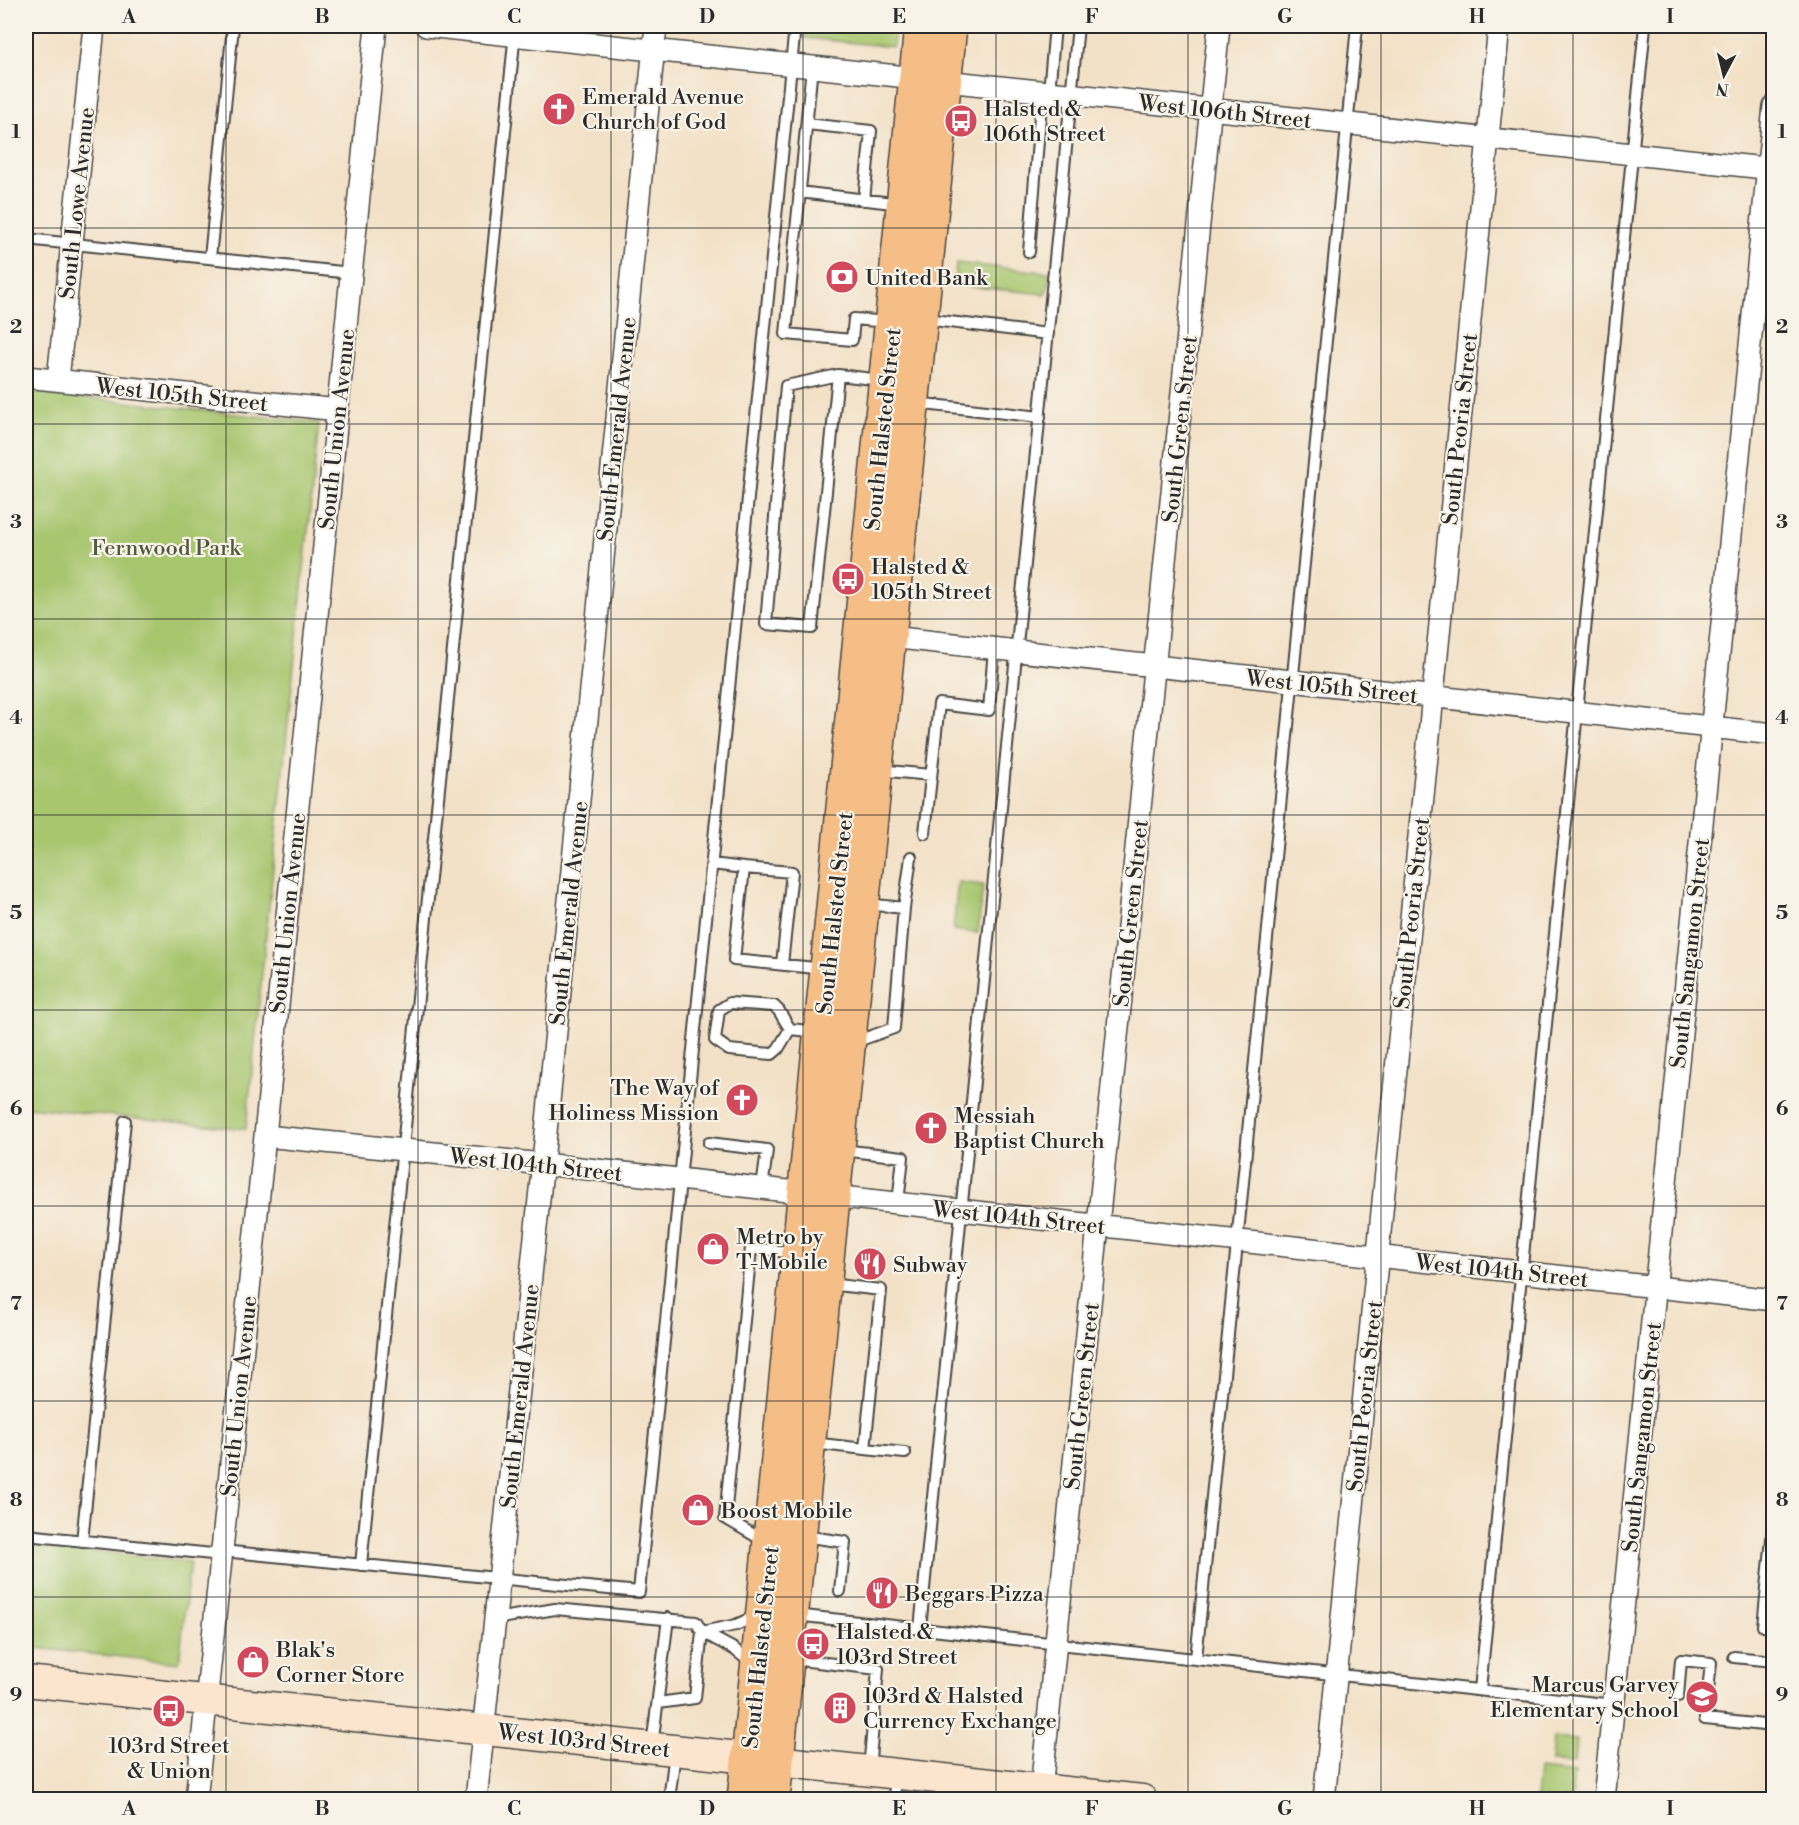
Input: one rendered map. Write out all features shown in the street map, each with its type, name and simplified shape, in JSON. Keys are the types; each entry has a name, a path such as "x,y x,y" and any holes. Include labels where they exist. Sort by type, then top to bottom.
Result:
{"main road":[{"name":"South Halsted Street","path":"785,1540 809,1443 825,1284 820,1195 835,1038 863,903 876,770 876,636 887,380 907,321 931,79 921,26"},
{"name":"South Halsted Street","path":"773,1800 763,1759 785,1540 800,1253 820,1195 839,1150 835,1038 828,969 876,636 913,403 907,321 904,205 931,79 950,26"},
{"name":"West 103rd Street","path":"26,1681 763,1759 886,1781 1142,1800"},
{"name":"South Halsted Street","path":"744,1800 763,1759"}],"street":[{"name":"South Lowe Avenue","path":"58,380 94,26"},
{"name":"South Union Avenue","path":"196,1800 376,26"},
{"name":"West 106th Street","path":"426,26 515,30 654,50 1770,169"},
{"name":"South Emerald Avenue","path":"476,1800 543,1164 656,26"},
{"name":"South Green Street","path":"1041,1794 1219,26"},
{"name":"South Peoria Street","path":"1324,1800 1499,26"},
{"name":"South Sangamon Street","path":"1604,1800 1770,169 1773,106"},
{"name":"West 105th Street","path":"26,377 338,410"},
{"name":"West 105th Street","path":"876,636 1773,734"},
{"name":"West 104th Street","path":"265,1136 543,1164 1773,1300"}],"lane":[{"path":"210,258 233,26"},
{"path":"795,26 807,124 786,334 852,340 854,319 907,321 1048,334"},
{"path":"1029,252 1045,92 1055,26"},
{"path":"920,1629 1078,26"},
{"path":"1196,1659 1358,26"},
{"path":"1480,1690 1645,26"},
{"path":"361,1565 515,30"},
{"path":"26,1535 639,1592 712,864 801,66"},
{"path":"807,124 871,131 864,200"},
{"path":"799,192 904,205"},
{"path":"26,239 351,273"},
{"path":"838,375 813,628 766,624 786,386 838,375 887,380"},
{"path":"913,403 1040,417"},
{"path":"925,833 939,704 989,710 994,649"},
{"path":"876,770 931,775"},
{"path":"790,1029 778,1049 772,1054 729,1050 715,1040 718,1010 730,1003 774,1006 790,1029 835,1038 894,1028 904,908 911,857"},
{"path":"712,864 792,872 782,964"},
{"path":"744,868 734,960 828,969"},
{"path":"863,903 904,908"},
{"path":"82,1541 125,1121"},
{"path":"709,1143 767,1150 762,1189"},
{"path":"839,1150 903,1157 898,1203"},
{"path":"800,1253 751,1248 725,1518 785,1540 845,1542 840,1591"},
{"path":"825,1284 881,1290 865,1449"},
{"path":"809,1443 905,1453"},
{"path":"1773,1520 1763,1626 1773,1627"},
{"path":"495,1618 555,1609 668,1618 696,1622 702,1632 734,1649 772,1664 878,1669 886,1781"},
{"path":"702,1632 778,1613 1614,1705"},
{"path":"668,1618 658,1703 669,1800"},
{"path":"658,1703 695,1698 702,1632"},
{"path":"1734,1657 1773,1661"},
{"path":"1678,1696 1681,1660 1711,1663 1706,1719 1773,1726"}],"green space":[{"path":"806,26 895,26 893,47 805,38"},
{"path":"956,263 1054,273 1045,294 954,285"},
{"name":"Fernwood Park","path":"26,391 319,423 246,1129 26,1107"},
{"path":"958,882 983,885 978,933 953,930"},
{"path":"26,1544 190,1562 179,1663 26,1647"},
{"path":"1553,1738 1576,1740 1574,1763 1551,1762"},
{"path":"1539,1769 1574,1773 1571,1799 1536,1799"}],"place":[{"name":"Emerald Avenue Church of God","path":"559,109"},
{"name":"Halsted & 106th Street","path":"961,121"},
{"name":"United Bank","path":"842,277"},
{"name":"Halsted & 105th Street","path":"848,579"},
{"name":"The Way of Holiness Mission","path":"742,1100"},
{"name":"Messiah Baptist Church","path":"931,1128"},
{"name":"Metro by T-Mobile","path":"713,1249"},
{"name":"Subway","path":"870,1264"},
{"name":"Boost Mobile","path":"698,1510"},
{"name":"Beggars Pizza","path":"882,1593"},
{"name":"Halsted & 103rd Street","path":"813,1644"},
{"name":"Blak's Corner Store","path":"253,1662"},
{"name":"Marcus Garvey Elementary School","path":"1702,1697"},
{"name":"103rd & Halsted Currency Exchange","path":"840,1708"},
{"name":"103rd Street & Union","path":"169,1711"}]}
